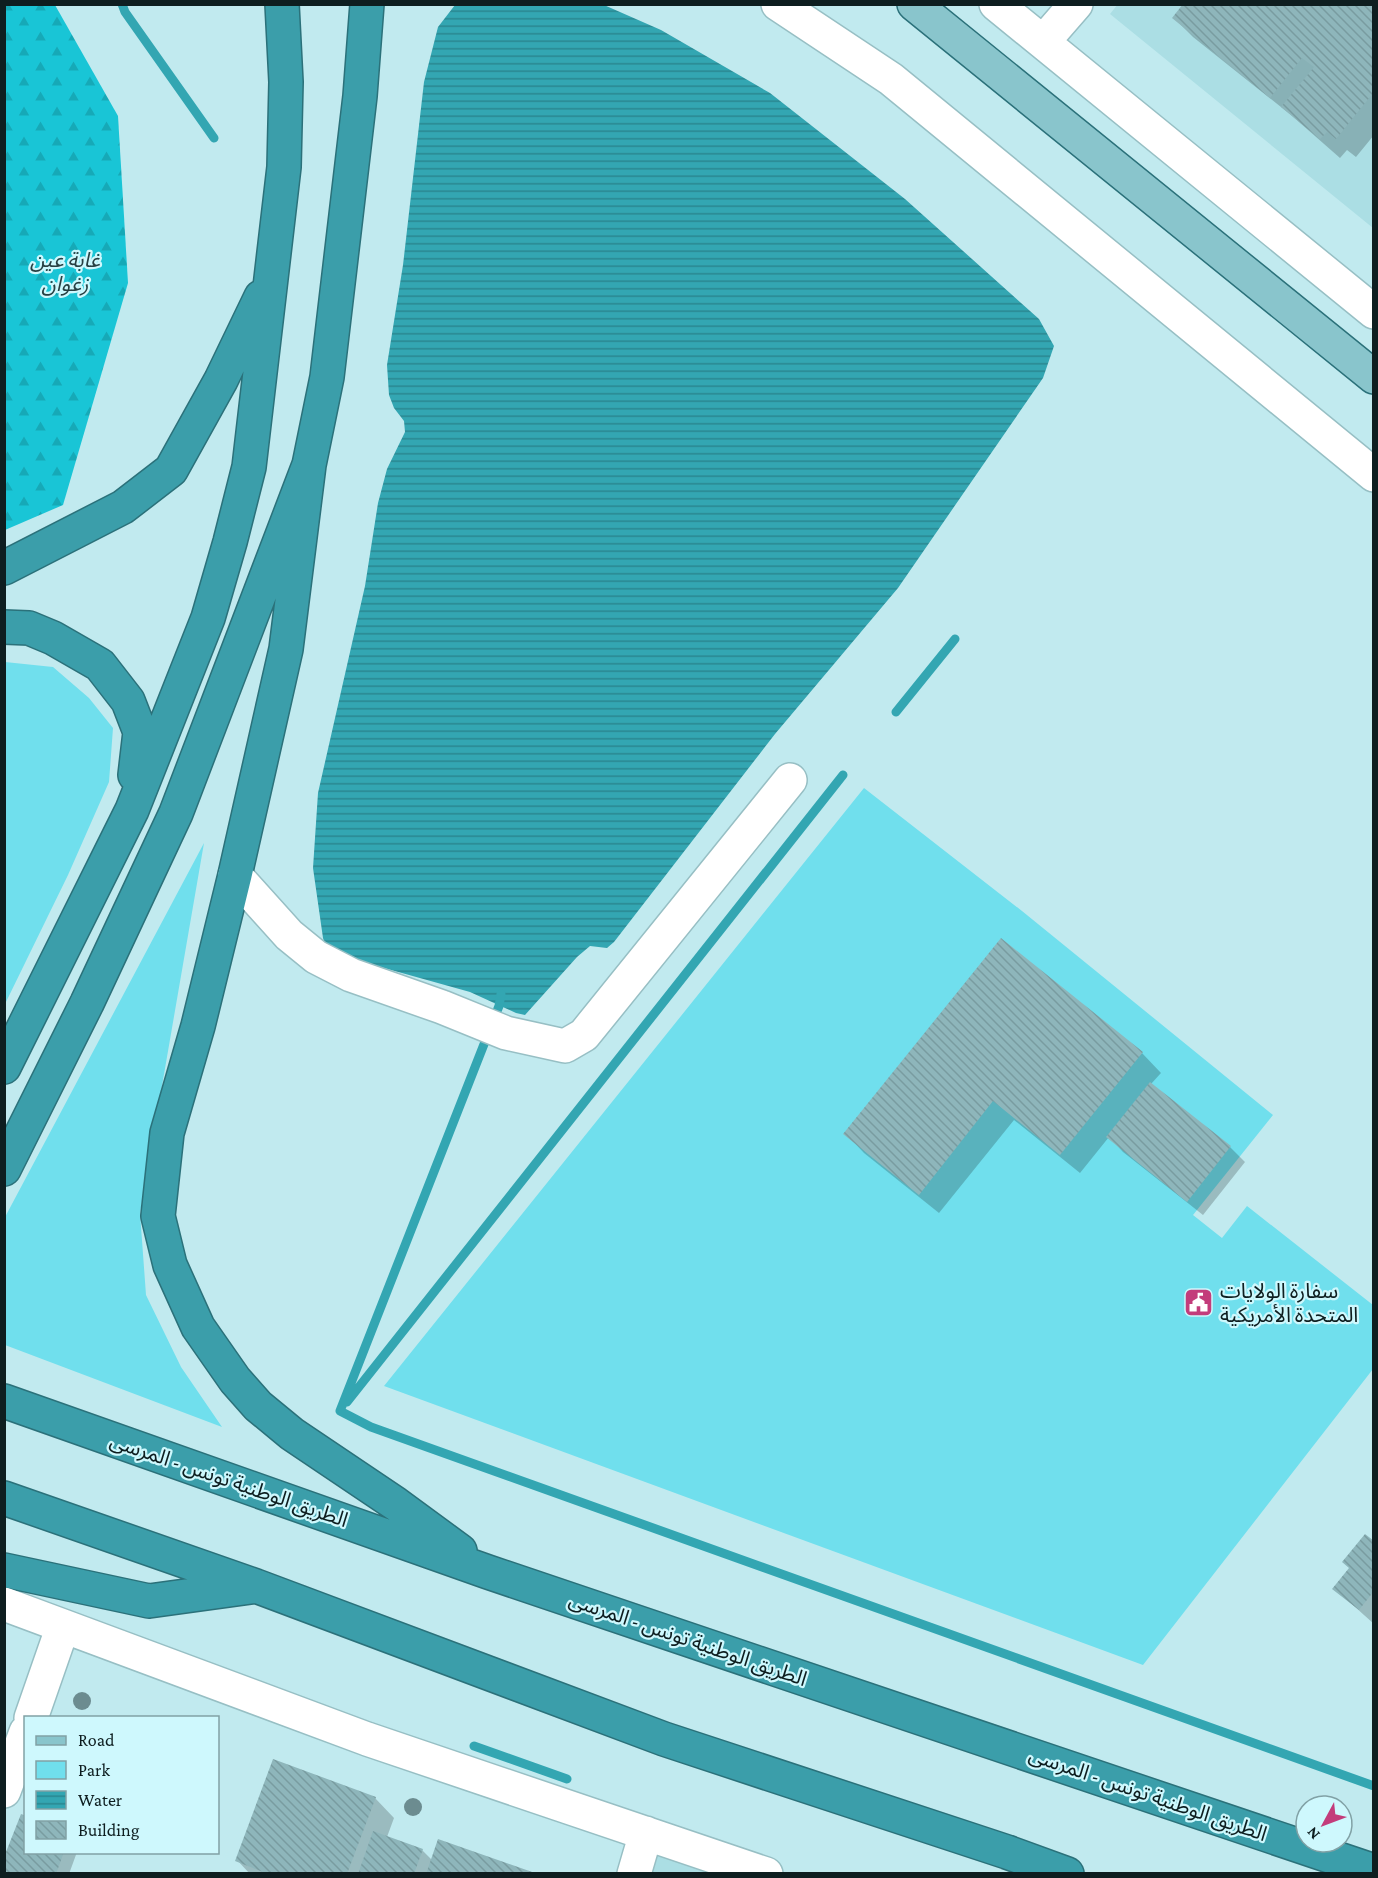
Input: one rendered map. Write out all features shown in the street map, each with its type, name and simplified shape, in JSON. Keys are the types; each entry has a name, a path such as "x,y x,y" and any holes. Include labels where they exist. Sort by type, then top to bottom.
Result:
{"highway":[{"path":"4,1067 132,810 208,618 230,542 249,467 284,167 286,82 282,4"},
{"path":"368,4 360,96 327,377 309,465 286,649 235,875 198,1026 168,1133 158,1216 170,1265 198,1327 235,1380 258,1406 292,1434 396,1504 488,1572"},
{"path":"4,568 123,507 171,470 221,380 272,273"},
{"path":"4,1169 87,1003 176,813 309,465"},
{"path":"4,627 29,628 53,638 100,665 128,701 140,732 132,810"},
{"name":"الطريق الوطنية تونس - المرسى","path":"4,1401 488,1572 1374,1870"},
{"path":"4,1498 256,1586 664,1739 996,1848 1067,1874"},
{"path":"4,1570 149,1600 256,1586"}],"main road":[{"path":"914,4 1374,377"}],"street":[{"path":"778,4 891,79 1374,475"},
{"path":"996,4 1374,312"},
{"path":"1043,42 1076,4"},
{"path":"235,875 289,935 316,957 351,975 442,1007 506,1034 565,1046 584,1035 790,780"},
{"path":"4,1604 367,1739 766,1874"},
{"path":"32,1716 63,1626"},
{"path":"4,1791 24,1737"},
{"path":"634,1874 646,1833"}],"shaded area":[{"path":"1118,4 1373,5 1373,228 1110,14"},
{"path":"633,1843 734,1874 625,1874"}],"green space":[{"name":"غابة عين زغوان","path":"5,4 55,5 118,116 128,283 63,505 5,530"},
{"path":"5,662 53,667 89,698 113,728 109,782 68,875 5,1004"},
{"path":"864,788 1022,911 1273,1115 1193,1215 1222,1238 1247,1206 1373,1305 1373,1369 1143,1665 384,1386"},
{"path":"204,843 140,1213 146,1295 181,1367 222,1427 5,1345 4,1219"}],"water":[{"path":"455,5 604,5 661,30 770,93 905,199 1039,319 1054,346 1043,378 898,588 775,734 614,942 607,948 590,946 577,957 525,1015 470,992 341,956 326,948 313,868 318,793 365,586 378,503 387,469 405,432 404,421 394,408 389,395 387,365 403,265 424,82 438,27"}],"building":[{"path":"1183,4 1374,4 1374,92 1336,139 1327,132 1320,139 1281,107 1314,67 1302,58 1270,98 1172,18"},
{"path":"1001,938 1143,1052 1060,1155 993,1101 919,1195 843,1134"},
{"path":"1150,1082 1231,1146 1187,1202 1106,1137"},
{"path":"1365,1534 1374,1541 1374,1591 1359,1610 1332,1589 1349,1568 1342,1562"},
{"path":"273,1759 376,1797 347,1874 268,1874 235,1861"},
{"path":"21,1814 24,1815 24,1854 63,1854 56,1874 4,1874 4,1857"},
{"path":"373,1831 423,1849 414,1874 358,1874"},
{"path":"438,1839 535,1873 535,1874 426,1874"}],"waterway":[{"path":"122,4 125,12 214,138"},
{"path":"896,712 955,639"},
{"path":"347,1402 843,775"},
{"path":"340,1411 499,1006 501,994"},
{"path":"340,1411 371,1427 1374,1786"},
{"path":"474,1746 567,1779"}],"place":[{"name":"سفارة الولايات المتحدة الأمريكية","path":"1199,1303"}]}
